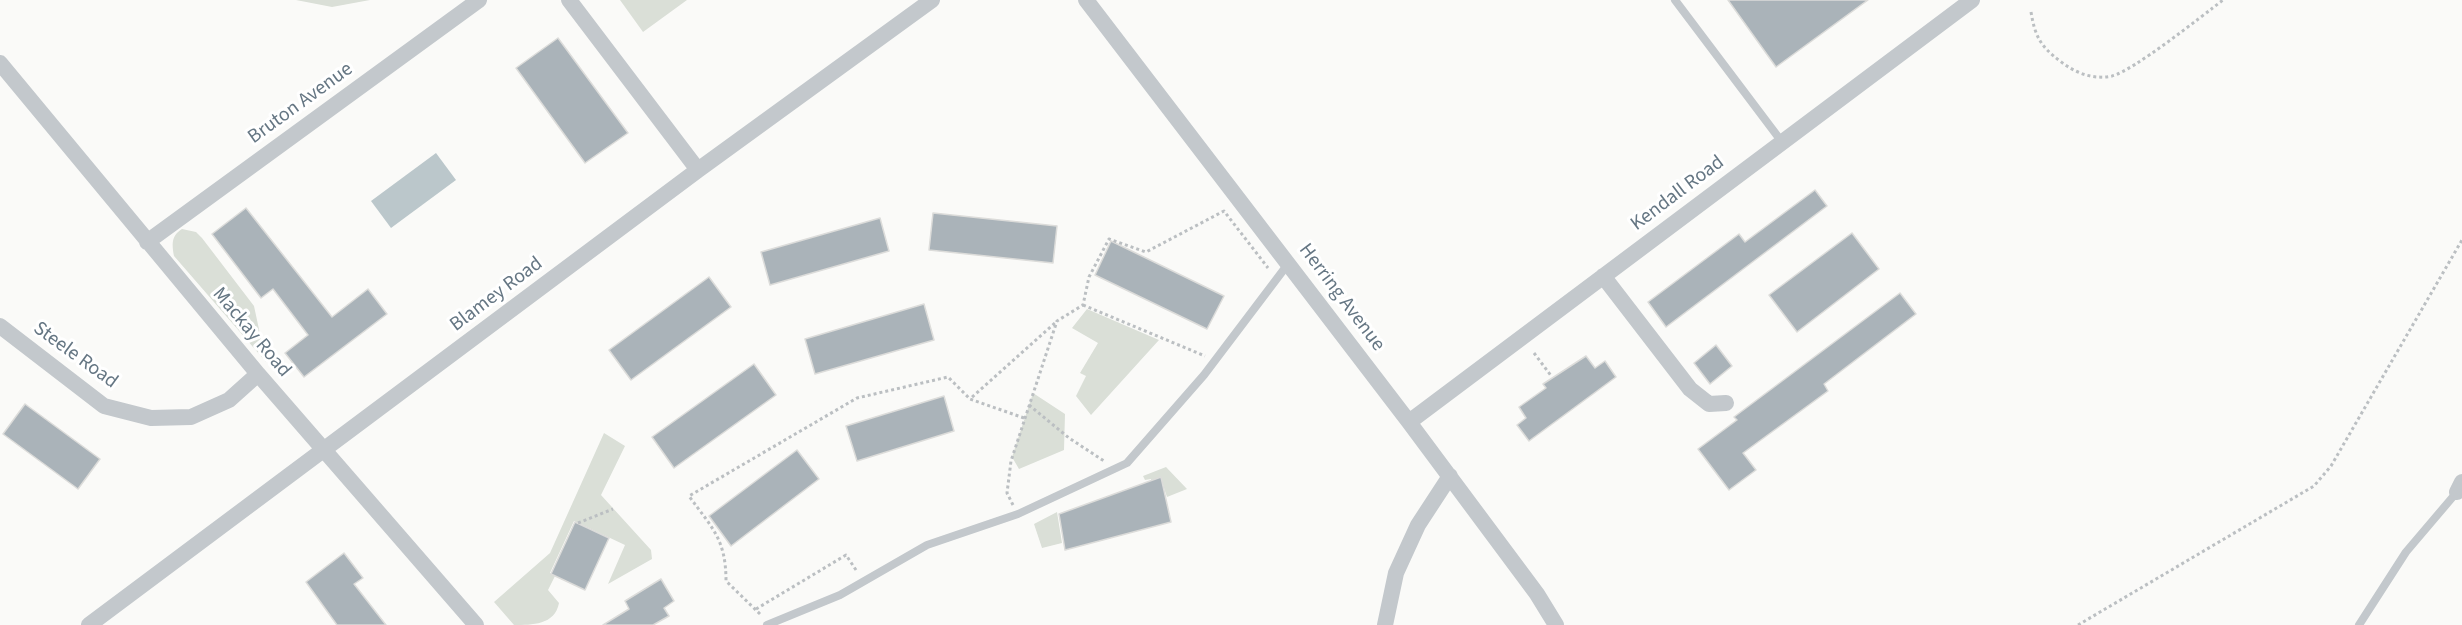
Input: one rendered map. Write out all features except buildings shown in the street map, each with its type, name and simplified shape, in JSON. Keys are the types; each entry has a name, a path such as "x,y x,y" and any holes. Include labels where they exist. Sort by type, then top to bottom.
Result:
{"street":[{"name":"Bruton Avenue","path":"147,242 479,0"},
{"path":"569,0 698,170"},
{"name":"Blamey Road","path":"89,625 324,452 698,170 932,0"},
{"name":"Herring Avenue","path":"1086,0 1450,476 1537,594 1556,625"},
{"name":"Kendall Road","path":"1409,422 1972,0"},
{"name":"Mackay Road","path":"0,63 147,242 470,623"},
{"path":"1603,276 1690,389 1709,404 1726,403"},
{"name":"Steele Road","path":"0,326 104,406 151,418 191,417 229,400 258,374"},
{"path":"1385,625 1396,573 1418,525 1450,476"}],"lane":[{"path":"1675,0 1782,142"},
{"path":"767,625 840,595 927,545 1018,514 1127,463 1215,360 1288,264"},
{"path":"2359,625 2406,552 2459,487"}],"path":[{"path":"2031,12 2034,34 2049,53 2072,70 2094,77 2114,76 2155,50 2223,0"},
{"path":"970,399 1057,321 1083,305 1089,278 1109,239 1146,252 1224,211 1276,279"},
{"path":"2078,625 2314,486 2331,466 2462,240"},
{"path":"1083,305 1215,360"},
{"path":"1018,514 1006,493 1011,462 1057,321"},
{"path":"1534,353 1552,377"},
{"path":"767,625 756,609 726,581 726,555 716,533 688,496 857,398 948,377 970,399 1024,418"},
{"path":"1029,405 1069,438 1114,469"},
{"path":"578,522 614,509"},
{"path":"756,609 846,555 864,581"}],"shaded area":[{"path":"296,0 370,0 332,7"},
{"path":"620,0 687,0 643,32"},
{"path":"436,153 456,180 391,228 371,201"},
{"path":"182,229 196,232 202,238 254,306 266,362 174,256 173,241"},
{"path":"1087,309 1159,340 1091,415 1076,396 1086,376 1080,373 1098,343 1072,328"},
{"path":"1033,393 1065,414 1064,450 1019,469 1012,457"},
{"path":"604,433 625,446 601,495 651,550 652,559 608,584 625,545 574,521 550,573 555,576 548,590 559,603 557,610 548,620 528,625 514,625 494,602 550,553"},
{"path":"1166,467 1187,489 1167,497 1163,485 1151,488 1151,479 1145,480 1143,476"},
{"path":"1057,512 1062,543 1042,548 1034,524"}]}
